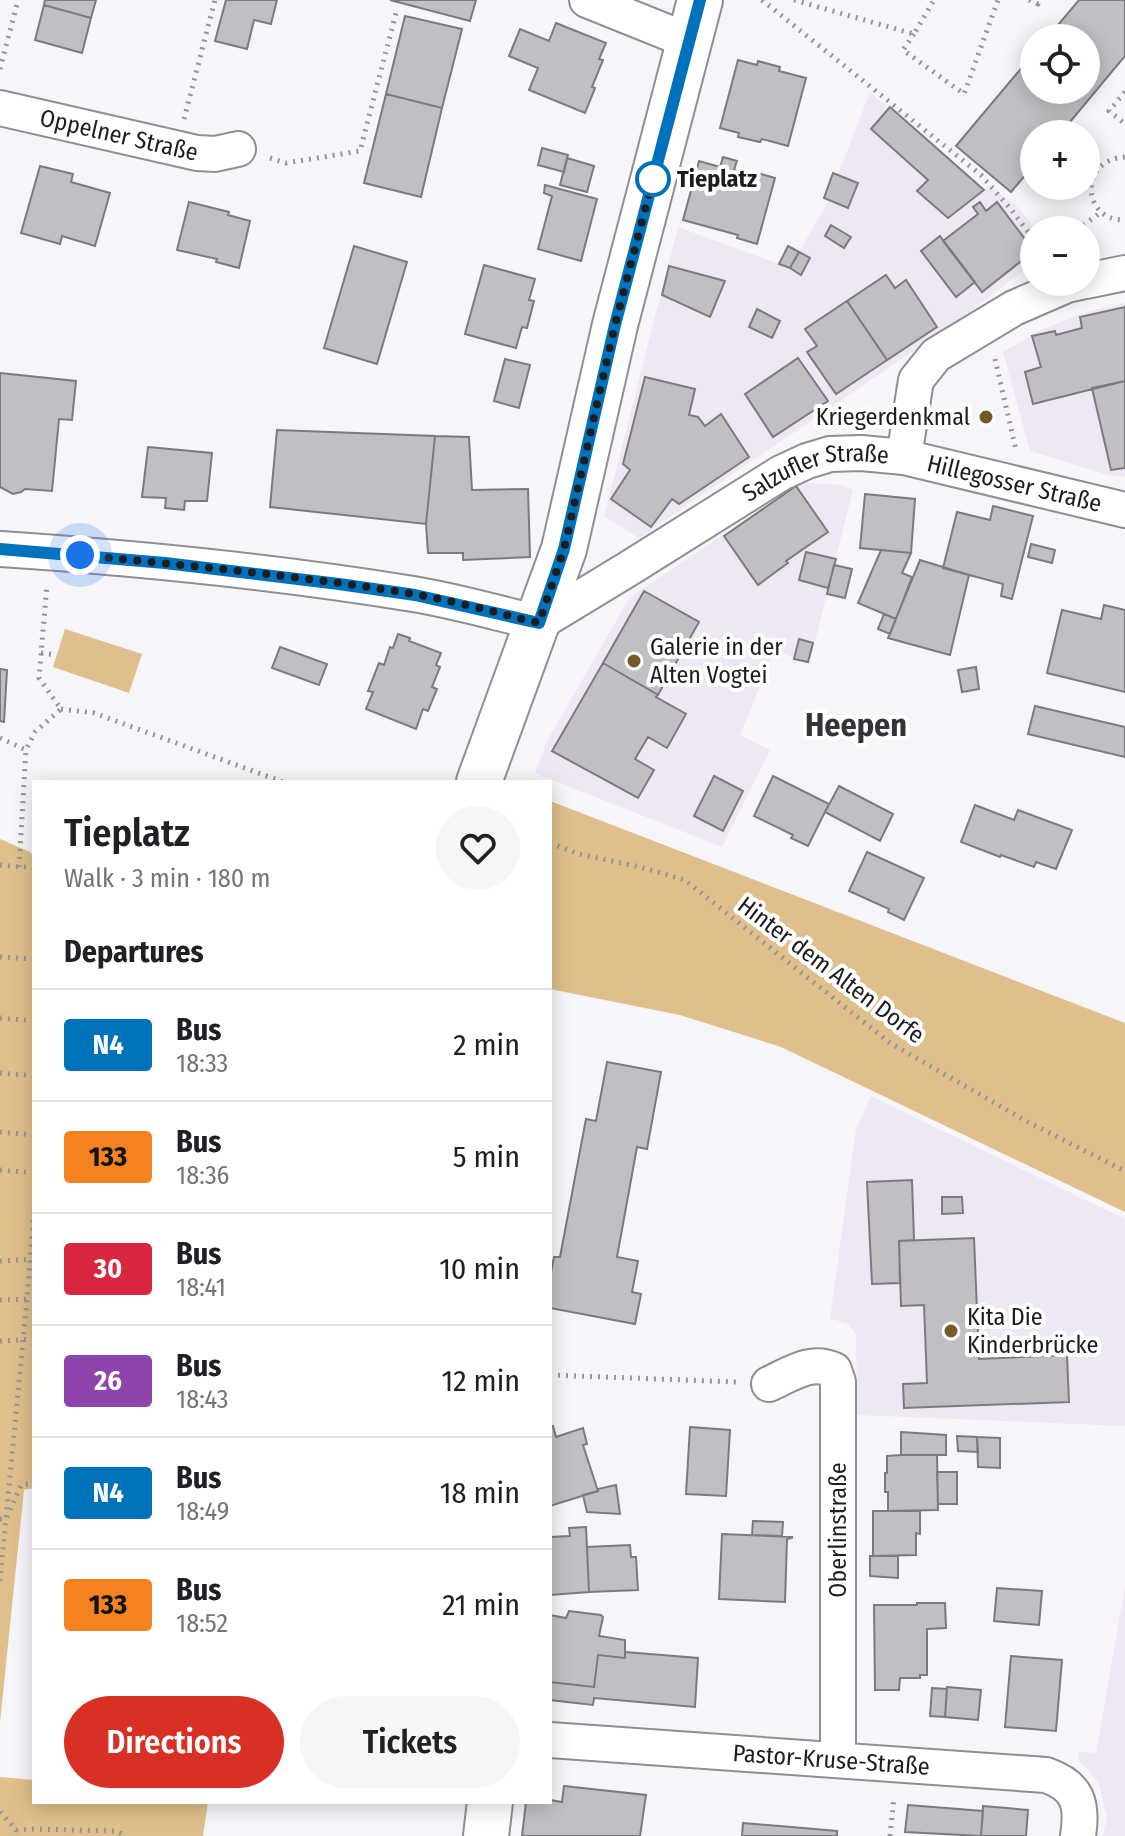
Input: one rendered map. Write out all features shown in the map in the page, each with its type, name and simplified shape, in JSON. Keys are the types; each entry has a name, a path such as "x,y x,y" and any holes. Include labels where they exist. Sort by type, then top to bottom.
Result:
{"main road":[{"path":"480,780 564,549 615,325 695,20"},
{"path":"486,1836 490,1804"}],"street":[{"path":"587,0 695,20"},
{"name":"Oppelner Straße","path":"0,108 197,153 215,154 238,149"},
{"name":"Salzufler Straße","path":"1100,278 1125,273"},
{"name":"Salzufler Straße","path":"539,623 781,473 807,461 842,453 904,457 916,380 936,355 987,323 1039,296"},
{"name":"Hillegosser Straße","path":"904,457 1125,510"},
{"path":"0,549 232,570 415,595 539,623"},
{"name":"Oberlinstraße","path":"769,1384 810,1365 824,1365 834,1370 838,1382 838,1760"},
{"name":"Pastor-Kruse-Straße","path":"552,1740 1046,1775 1068,1785 1075,1794 1080,1808 1079,1829"}],"path":[{"path":"0,69 18,0"},
{"path":"177,149 215,0"},
{"path":"762,0 981,175 1020,221"},
{"path":"794,0 914,34"},
{"path":"934,0 903,50 964,94 998,0"},
{"path":"1029,0 1038,4 1038,0"},
{"path":"238,149 286,163 360,151 396,13"},
{"path":"1125,92 1109,111 1125,124"},
{"path":"1125,157 1112,158 1102,164 1091,182 1094,204 1101,212 1109,218 1125,220"},
{"path":"1096,216 1101,212"},
{"path":"987,323 1024,486"},
{"path":"49,552 39,678 61,709 94,713 278,780"},
{"path":"41,653 57,655"},
{"path":"19,867 26,750 35,732 61,709"},
{"path":"0,738 26,750"},
{"name":"Hinter dem Alten Dorfe","path":"552,844 579,854 685,880 890,1043 1026,1121 1125,1171"},
{"path":"0,865 32,868"},
{"path":"0,957 32,959"},
{"path":"0,1018 32,1021"},
{"path":"0,1073 32,1076"},
{"path":"0,1132 32,1135"},
{"path":"0,1170 32,1173"},
{"path":"0,1261 32,1260 31,1299 23,1340 10,1478 3,1519 0,1581"},
{"path":"0,1300 31,1299"},
{"path":"0,1341 32,1339"},
{"path":"552,1375 769,1384"},
{"path":"0,1480 10,1478"},
{"path":"3,1519 21,1485 32,1483"},
{"path":"0,1812 16,1833 32,1829 116,1831 126,1836"}],"shaded area":[{"path":"870,92 983,190 989,186 1018,207 1025,216 1020,216 1020,274 952,325 639,538 604,516 678,227 790,268 827,203"},
{"path":"1125,303 1125,477 1108,475 1030,451 1003,352 1037,332 1080,314"},
{"path":"800,484 841,485 853,490 809,666 775,649 740,735 770,750 722,847 535,773 547,741 630,597"},
{"path":"65,629 142,654 129,693 53,667"},
{"path":"552,802 1125,1023 1125,1212 781,1047 680,1015 552,989"},
{"path":"0,839 32,854 32,1488 24,1490 0,1722"},
{"path":"871,1096 1125,1219 1125,1426 857,1415 856,1334 847,1323 830,1319 856,1129"},
{"path":"1125,1587 1125,1836 1103,1836 1107,1816 1099,1785 1078,1761 1079,1752 1096,1753"},
{"path":"0,1777 32,1780 32,1804 208,1804 203,1836 0,1836"}],"building":[{"path":"45,0 96,0 91,18 44,5"},
{"path":"226,0 277,0 271,24 254,20 247,49 215,41"},
{"path":"390,0 476,0 470,21"},
{"path":"1079,0 1125,0 1125,56 1100,86 1100,24 1059,24"},
{"path":"44,5 91,18 82,53 35,40"},
{"path":"405,16 462,29 442,108 386,94"},
{"path":"556,23 606,43 585,113 529,90 538,68 509,56 520,29 549,41"},
{"path":"738,60 757,65 758,61 780,67 779,71 806,78 788,146 738,137 739,133 720,128"},
{"path":"1020,70 1020,104 1085,104 1072,120 1020,120 1020,181 1011,192 956,146"},
{"path":"386,94 442,108 421,197 364,183"},
{"path":"890,107 984,190 948,218 917,191 928,180 871,129"},
{"path":"542,148 568,155 564,172 538,165"},
{"path":"723,157 737,161 734,170 775,178 757,244 737,238 738,235 683,220 699,161 720,167"},
{"path":"567,158 594,166 587,192 560,185"},
{"path":"40,166 73,174 71,182 110,193 95,246 62,236 60,244 21,233"},
{"path":"833,173 858,183 848,208 824,198"},
{"path":"545,185 597,199 581,261 538,249 552,196 544,193"},
{"path":"189,202 250,221 239,268 216,262 217,259 177,250"},
{"path":"980,202 986,211 997,202 1020,232 1020,262 982,292 943,241 978,214 973,207"},
{"path":"831,225 851,237 844,248 825,236"},
{"path":"940,236 975,282 956,297 921,251"},
{"path":"354,246 407,262 377,364 324,348"},
{"path":"788,246 799,252 790,268 779,264"},
{"path":"799,252 810,258 801,275 790,268"},
{"path":"484,265 535,279 529,300 534,301 527,328 522,327 516,348 465,334"},
{"path":"669,266 725,281 710,317 662,295"},
{"path":"886,275 895,288 906,280 937,327 887,360 847,301"},
{"path":"847,301 887,360 836,394 807,352 817,346 805,329"},
{"path":"1125,307 1125,381 1033,404 1025,372 1041,367 1032,336 1055,331 1056,335 1082,328 1080,317"},
{"path":"757,309 780,321 772,338 749,327"},
{"path":"798,358 828,401 773,437 745,394"},
{"path":"505,359 530,365 519,408 494,401"},
{"path":"0,373 76,381 72,420 59,419 52,491 25,489 13,494 0,487"},
{"path":"645,377 695,389 689,415 698,417 705,426 721,414 749,457 679,504 672,499 651,527 611,499 630,470 623,464"},
{"path":"1125,381 1125,468 1111,470 1092,388"},
{"path":"277,430 435,436 426,524 270,507"},
{"path":"435,436 469,437 472,490 528,489 530,557 463,560 463,553 428,553 426,524"},
{"path":"148,447 212,453 207,501 185,501 184,510 165,508 166,498 142,497"},
{"path":"796,486 828,532 758,585 724,536"},
{"path":"865,494 915,499 911,553 860,548"},
{"path":"993,506 1033,516 1012,599 1001,596 1003,584 943,568 957,512 990,520"},
{"path":"1031,544 1055,550 1052,563 1028,557"},
{"path":"881,550 911,553 902,573 912,577 896,619 858,603"},
{"path":"806,552 836,559 828,588 799,580"},
{"path":"920,560 969,575 950,655 888,638"},
{"path":"834,565 852,569 845,598 827,594"},
{"path":"644,591 699,622 658,695 603,663"},
{"path":"1104,605 1125,610 1125,692 1047,673 1062,610 1101,619"},
{"path":"884,614 896,619 890,634 878,629"},
{"path":"398,634 441,653 436,665 440,667 432,687 437,689 428,711 423,709 416,729 366,709 373,692 368,691 379,663 384,665"},
{"path":"799,639 813,643 808,662 794,659"},
{"path":"280,647 327,664 319,685 272,668"},
{"path":"603,663 686,714 667,748 648,737 635,759 654,770 638,798 552,751"},
{"path":"976,667 979,689 962,692 958,670"},
{"path":"0,669 7,670 4,722 0,721"},
{"path":"1035,706 1125,727 1125,757 1028,734"},
{"path":"714,776 743,791 723,831 694,816"},
{"path":"773,776 829,804 808,846 754,816"},
{"path":"839,786 893,814 880,841 825,812"},
{"path":"975,805 1014,820 1018,810 1072,830 1056,869 1036,862 1034,867 961,842"},
{"path":"867,852 924,878 904,920 888,912 889,909 849,891"},
{"path":"607,1062 661,1072 647,1149 637,1147 617,1257 638,1261 632,1292 641,1294 635,1324 552,1308 552,1268 554,1257 560,1257 586,1119 596,1121"},
{"path":"912,1180 914,1240 899,1241 900,1283 872,1284 867,1182"},
{"path":"942,1197 962,1197 963,1213 942,1214"},
{"name":"Kita Die Kinderbrücke","path":"974,1238 979,1359 1067,1355 1069,1402 904,1408 903,1384 927,1383 924,1305 901,1306 899,1241"},
{"path":"552,1426 556,1437 583,1428 587,1444 583,1445 598,1491 552,1505"},
{"path":"690,1427 730,1430 726,1496 686,1494"},
{"path":"901,1432 946,1435 946,1455 901,1455"},
{"path":"957,1436 977,1437 978,1452 958,1451"},
{"path":"977,1437 1000,1438 1000,1468 978,1467"},
{"path":"937,1455 938,1510 888,1511 888,1492 885,1492 887,1456"},
{"path":"937,1472 957,1472 957,1504 938,1504"},
{"path":"616,1485 620,1514 587,1512 583,1495"},
{"path":"873,1511 920,1511 916,1555 873,1556"},
{"path":"753,1521 783,1522 782,1536 752,1535"},
{"path":"586,1527 589,1592 552,1595 552,1537 570,1536 569,1528"},
{"path":"722,1534 792,1537 787,1539 785,1602 719,1599"},
{"path":"630,1545 631,1557 636,1557 638,1590 589,1592 587,1547"},
{"path":"870,1556 898,1556 898,1578 870,1576"},
{"path":"997,1588 1042,1591 1039,1625 994,1621"},
{"path":"945,1603 946,1628 927,1629 927,1675 900,1678 899,1690 875,1690 874,1605"},
{"path":"569,1611 601,1615 599,1636 625,1640 625,1658 598,1655 594,1687 552,1682 552,1615 566,1618"},
{"path":"625,1652 698,1658 695,1707 594,1698 593,1705 552,1700 552,1682 594,1687 598,1655 625,1658"},
{"path":"1011,1656 1062,1660 1056,1731 1005,1727"},
{"path":"947,1687 981,1690 978,1720 945,1717"},
{"path":"932,1688 947,1689 945,1717 930,1716"},
{"path":"564,1786 646,1795 640,1836 522,1836 526,1804 562,1802"},
{"path":"908,1805 983,1811 981,1836 905,1832"},
{"path":"983,1806 1028,1810 1026,1836 981,1836"},
{"path":"743,1823 837,1831 837,1836 742,1836"}],"bus line":[{"name":"N4","path":"0,549 165,563 339,584 415,595 539,623 564,549 615,325 700,0"}],"place":[{"name":"Tieplatz","path":"653,179"},
{"name":"Kriegerdenkmal","path":"986,417"},
{"name":"Galerie in der Alten Vogtei","path":"634,661"},
{"name":"Kita Die Kinderbrücke","path":"951,1331"}],"district":[{"name":"Heepen","path":"856,725"}],"route":[{"path":"80,555 232,570 390,591 539,623 564,549 615,325 653,179"}]}
